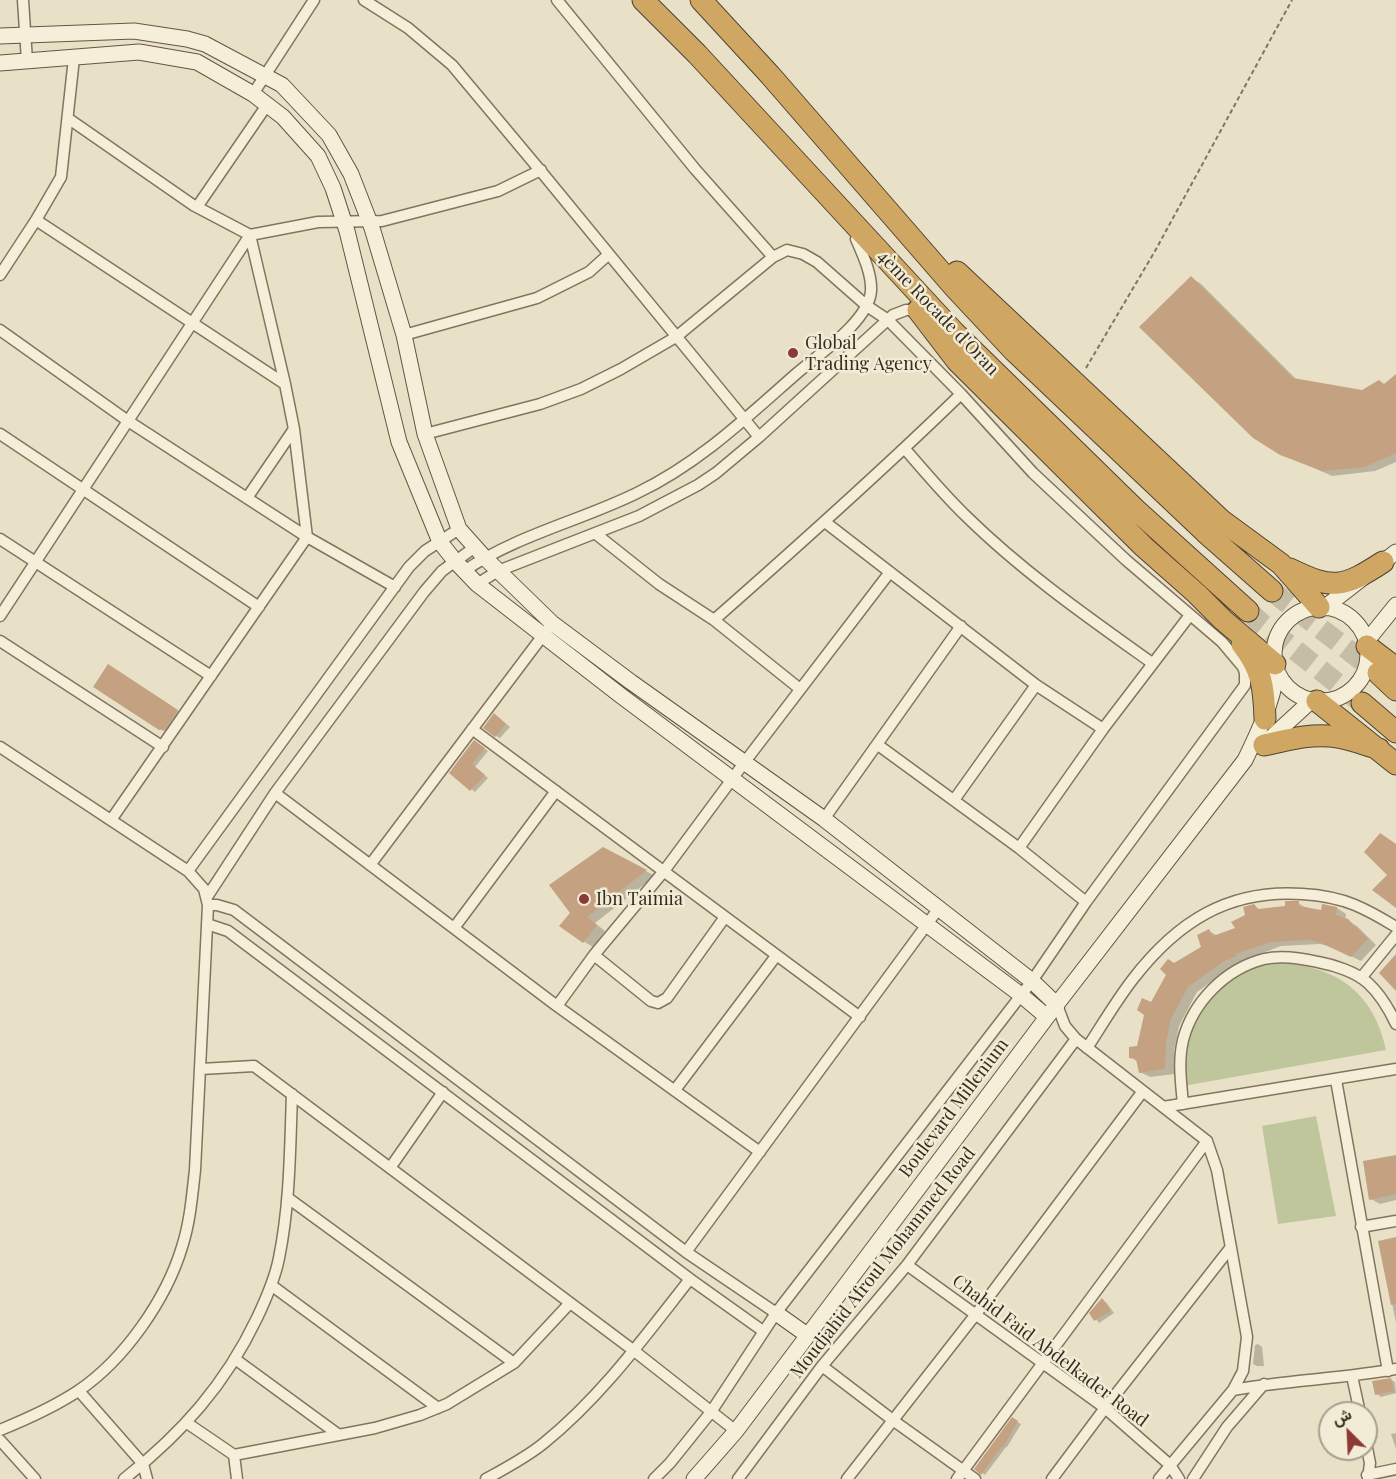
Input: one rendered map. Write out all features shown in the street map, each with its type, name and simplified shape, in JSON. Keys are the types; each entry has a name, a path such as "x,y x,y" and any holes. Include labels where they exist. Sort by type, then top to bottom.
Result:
{"highway":[{"name":"4ème Rocade d'Oran","path":"643,0 705,62 954,332 1135,509 1248,611"},
{"name":"4ème Rocade d'Oran","path":"701,0 770,75 955,288 1014,351 1205,532 1272,591"},
{"path":"831,200 841,219 856,239 918,310 957,361 1144,547 1276,667"},
{"path":"895,218 979,292 1221,520 1281,564 1312,580 1343,584 1356,579 1389,557"},
{"path":"1281,564 1322,608"},
{"path":"1223,620 1252,657 1261,675 1265,719"},
{"path":"1367,644 1387,671 1396,690"},
{"path":"1315,701 1396,764"},
{"path":"1362,703 1396,732"},
{"path":"1264,745 1302,737 1328,736 1379,749"}],"main road":[{"path":"0,36 134,31 187,39 205,44 282,85 329,135 351,174 370,221 404,335 425,434 459,530 548,629 731,779 1021,994 1047,1017"},
{"path":"0,63 139,52 197,62 253,94 283,117 318,156 333,188 344,221 399,442 440,542 459,566 477,584 548,629 824,819 1032,981 1057,1005"},
{"path":"1322,608 1389,557"},
{"path":"1367,644 1396,605"},
{"path":"1245,760 1265,719 1274,693 1275,647 1280,632 1290,619 1304,611 1322,608 1338,611 1351,618 1360,628 1367,644 1368,660 1364,674 1356,686 1345,695 1331,700 1315,701 1291,690 1283,682 1276,667"},
{"path":"1245,760 1315,701"},
{"name":"Boulevard Millenium","path":"694,1479 736,1431 1047,1017 1245,760"},
{"path":"776,1313 807,1335"}],"street":[{"path":"23,0 27,61"},
{"path":"253,94 314,0"},
{"path":"364,0 408,28 452,65 541,170 759,437"},
{"path":"557,0 695,169 773,257"},
{"path":"0,275 61,177 74,58"},
{"path":"197,207 267,105"},
{"path":"69,119 197,207 250,235 318,222 382,221 498,191 541,170"},
{"path":"36,220 285,384"},
{"path":"0,616 250,235"},
{"path":"111,820 307,537 294,429 250,235"},
{"path":"207,901 275,793 442,571 459,566 480,552 580,518 640,492 696,459 849,327 867,306 870,283 864,258 856,239"},
{"path":"425,434 540,404 621,369 676,337 773,257 787,250 803,254 817,262 867,306 888,320 961,394 1033,473 1126,560 1222,642 1239,661 1245,673 1245,685 1086,902 1032,981 776,1313 711,1412 670,1463 654,1479"},
{"path":"404,335 537,298 589,272 609,254"},
{"path":"477,584 498,571 596,534 659,507 698,485 759,437 888,320 899,312 918,310"},
{"path":"0,330 128,420 247,498 307,537 395,587"},
{"path":"714,620 905,449 961,394"},
{"path":"247,498 294,429"},
{"path":"0,434 259,607"},
{"path":"905,449 967,518 1077,608 1152,663"},
{"path":"825,522 1036,685 1103,729"},
{"path":"188,871 417,558 459,530"},
{"path":"596,534 659,584 714,620 800,689"},
{"path":"0,539 211,676"},
{"path":"557,1006 594,955 664,871 731,779 890,572"},
{"path":"1019,848 1103,729 1190,615"},
{"path":"824,819 961,626"},
{"path":"370,865 548,629"},
{"path":"0,641 163,747"},
{"path":"954,800 1036,685"},
{"path":"472,729 860,1017"},
{"path":"878,745 1019,848 1086,902"},
{"path":"0,747 188,871 200,882 207,901 201,1069 191,1213 182,1249 163,1290 134,1337 111,1364 79,1391 38,1414 0,1430"},
{"path":"454,928 556,791"},
{"path":"275,793 557,1006 760,1152"},
{"path":"1087,1048 1133,979 1158,951 1193,921 1216,908 1259,894 1321,895 1354,904 1396,927"},
{"path":"207,901 234,910 686,1252 776,1313"},
{"path":"686,1252 939,908"},
{"path":"594,955 651,1001 658,1003 667,998 725,917"},
{"path":"207,924 228,931 763,1331"},
{"path":"1361,978 1396,935"},
{"path":"675,1090 776,956"},
{"path":"1184,1104 1180,1066 1183,1040 1190,1021 1204,999 1221,981 1239,968 1265,959 1296,957 1331,964 1368,983 1385,1002 1396,1024"},
{"path":"1057,1005 1065,1026 1076,1039 1207,1141 1217,1170 1247,1337 1244,1371 1233,1390 1159,1479"},
{"path":"1047,1017 1065,1026"},
{"name":"Moudjahid Afroul Mohammed Road","path":"743,1477 822,1366 907,1265 1076,1039"},
{"path":"201,1069 254,1066 633,1350 736,1431"},
{"path":"1163,1107 1396,1069"},
{"path":"1233,1390 1264,1384 1392,1370 1361,1227 1336,1080"},
{"path":"847,1479 976,1314 1143,1091"},
{"path":"390,1168 443,1092"},
{"path":"124,1479 144,1464 187,1423 224,1378 247,1339 271,1285 279,1261 288,1198 292,1094"},
{"path":"467,1111 480,1095"},
{"path":"960,1475 1207,1141"},
{"path":"288,1198 514,1363"},
{"path":"1361,1227 1396,1221"},
{"path":"1052,1479 1231,1247"},
{"name":"Chahid Faid Abdelkader Road","path":"907,1265 1105,1408 1170,1465 1179,1479"},
{"path":"486,1479 543,1444 584,1408 690,1278"},
{"path":"271,1285 438,1408"},
{"path":"187,1423 234,1455 375,1428 420,1415 447,1404 514,1363 570,1303"},
{"path":"235,1359 339,1435"},
{"path":"822,1366 960,1475 975,1479"},
{"path":"1352,1376 1357,1401"},
{"path":"1193,1479 1234,1419 1264,1384"},
{"path":"79,1391 144,1464 147,1479"},
{"path":"0,1440 35,1479"},
{"path":"234,1455 237,1479"},
{"path":"1370,1461 1368,1477 1396,1469"}],"path":[{"path":"1077,384 1155,251 1292,0"}],"green space":[{"path":"1282,963 1321,970 1351,987 1373,1013 1386,1050 1183,1086 1187,1040 1195,1020 1215,992 1241,972"},
{"path":"1316,1116 1336,1216 1278,1224 1262,1126"}],"building":[{"path":"1191,276 1293,378 1362,390 1379,380 1384,384 1396,374 1396,453 1365,467 1322,471 1280,455 1253,438 1139,327"},
{"path":"108,664 178,710 165,729 159,730 93,687"},
{"path":"494,713 506,724 495,737 483,728"},
{"path":"474,740 485,748 472,764 485,775 470,791 449,773"},
{"path":"1380,833 1396,844 1396,908 1372,890 1387,875 1364,852"},
{"name":"Ibn Taimia","path":"603,847 647,870 587,917 597,925 583,943 559,926 570,913 549,885"},
{"path":"1285,901 1299,901 1299,906 1321,910 1322,904 1337,907 1336,915 1348,919 1368,939 1351,957 1309,940 1271,942 1236,954 1237,956 1223,962 1188,987 1170,1021 1165,1069 1139,1073 1136,1059 1129,1058 1129,1047 1137,1046 1144,1015 1137,1010 1142,998 1151,1002 1166,975 1160,969 1168,959 1174,963 1201,947 1197,935 1209,929 1213,936 1235,928 1231,922 1245,915 1243,907 1254,904 1258,909 1285,906"},
{"path":"1396,954 1396,991 1379,973"},
{"path":"1396,1155 1396,1194 1369,1200 1363,1161"},
{"path":"1396,1237 1396,1304 1391,1305 1378,1241"},
{"path":"1102,1298 1111,1311 1094,1321 1089,1313"},
{"path":"1391,1378 1394,1391 1375,1395 1372,1381"},
{"path":"1012,1417 1018,1421 1003,1447 981,1475 974,1469"}],"tunnel":[{"path":"1272,591 1378,673"},
{"path":"1248,611 1362,703"}],"place":[{"name":"Global Trading Agency","path":"793,353"},
{"name":"Ibn Taimia","path":"584,899"}]}
